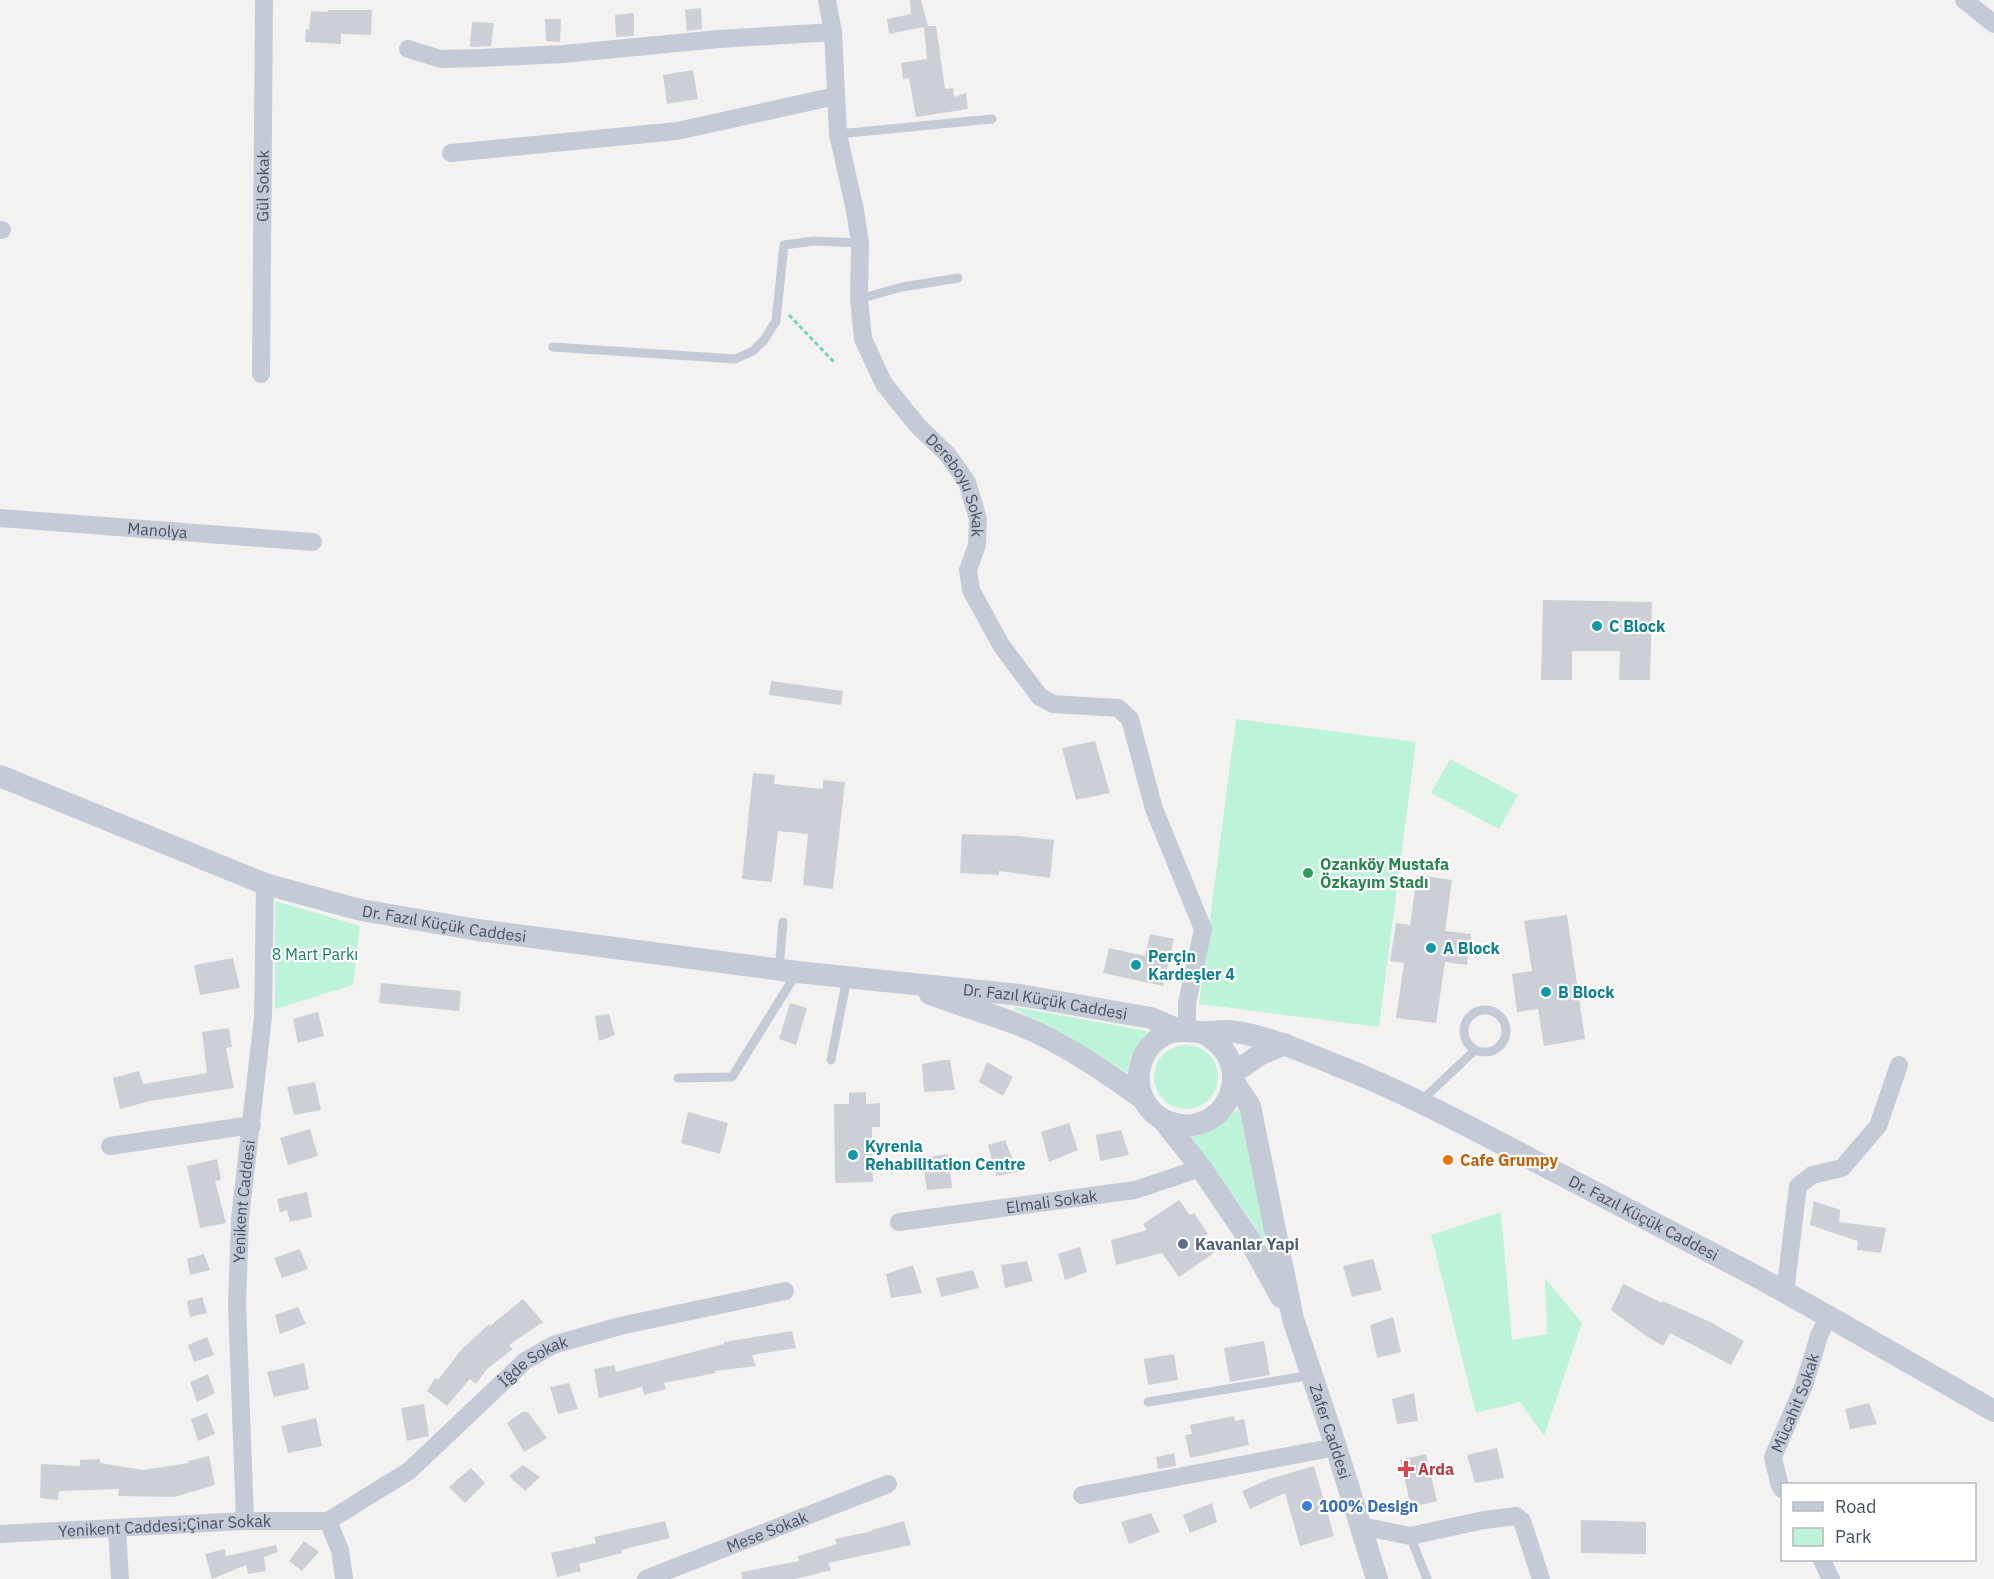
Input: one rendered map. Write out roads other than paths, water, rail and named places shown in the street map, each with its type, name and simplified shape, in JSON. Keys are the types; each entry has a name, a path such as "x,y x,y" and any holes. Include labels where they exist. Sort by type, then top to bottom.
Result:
{"street":[{"name":"Gül Sokak","path":"261,374 264,0"},
{"name":"Dereboyu Sokak","path":"827,0 833,32 838,134 860,243 859,299 863,339 884,384 918,426 947,454 967,482 978,519 977,545 968,570 970,590 1002,645 1040,697 1053,704 1118,708 1130,719 1154,809 1203,929 1186,1003 1189,1030"},
{"path":"1964,0 1994,24"},
{"path":"408,49 441,59 481,58 563,54 719,39 833,32"},
{"path":"452,153 677,131 836,96"},
{"name":"Manolya","path":"0,518 313,542"},
{"name":"Dr. Fazıl Küçük Caddesi","path":"0,776 265,884 361,910 478,930 788,971 1020,995 1151,1018 1189,1030 1227,1031 1285,1044 1365,1076 1420,1103 1785,1293 1994,1411"},
{"name":"Yenikent Caddesi","path":"245,1521 237,1304 240,1219 263,1017 265,884"},
{"name":"Dr. Fazıl Küçük Caddesi","path":"909,985 1018,1025 1053,1041 1097,1066 1143,1099"},
{"path":"1189,1030 1213,1038 1223,1048 1230,1060 1233,1077 1230,1096 1221,1109 1209,1119 1194,1124 1178,1125 1163,1120 1151,1111 1143,1099 1138,1084 1138,1069 1143,1055 1152,1043 1165,1034 1189,1030"},
{"path":"1233,1077 1262,1054 1285,1044"},
{"path":"1785,1293 1798,1186 1812,1175 1842,1168 1878,1126 1899,1065"},
{"name":"Zafer Caddesi","path":"1233,1077 1250,1106 1293,1319 1313,1375 1377,1579"},
{"name":"Zafer Caddesi","path":"1163,1120 1201,1168 1249,1239 1293,1319"},
{"path":"110,1146 252,1125"},
{"name":"Elmali Sokak","path":"900,1222 1135,1190 1201,1168"},
{"name":"İĝde Sokak","path":"328,1521 409,1472 525,1361 553,1345 620,1326 785,1292"},
{"name":"Mücahit Sokak","path":"1781,1487 1773,1457 1804,1385 1819,1336 1828,1317"},
{"path":"1082,1495 1336,1447"},
{"name":"Mese Sokak","path":"646,1579 888,1484"},
{"path":"1361,1526 1410,1536 1484,1520 1516,1516 1522,1521 1541,1579"},
{"name":"Yenikent Caddesi;Çinar Sokak","path":"0,1534 245,1521 328,1521"},
{"path":"328,1521 340,1550 344,1579"},
{"path":"117,1528 120,1579"},
{"path":"1822,1561 1831,1579"}],"lane":[{"path":"838,134 992,119"},
{"path":"553,347 735,359 753,351 764,340 776,321 784,245 814,241 860,243"},
{"path":"859,299 902,287 958,278"},
{"path":"678,1078 732,1077 788,971 783,922"},
{"path":"831,1060 847,978"},
{"path":"1490,1010 1500,1016 1506,1026 1505,1038 1498,1048 1487,1052 1475,1050 1466,1041 1463,1029 1468,1018 1478,1011 1490,1010"},
{"path":"1420,1103 1475,1050"},
{"path":"1148,1402 1313,1375"},
{"path":"1410,1536 1427,1579"}],"place":[{"name":"C Block","path":"1597,626"},
{"name":"Ozanköy Mustafa Özkayım Stadı","path":"1308,873"},
{"name":"A Block","path":"1431,948"},
{"name":"Perçin Kardeşler 4","path":"1136,965"},
{"name":"B Block","path":"1546,992"},
{"name":"Kyrenia Rehabilitation Centre","path":"853,1155"},
{"name":"Cafe Grumpy","path":"1448,1160"},
{"name":"Kavanlar Yapi","path":"1183,1244"},
{"name":"Arda","path":"1406,1469"},
{"name":"100% Design","path":"1307,1506"}],"park label":[{"name":"8 Mart Parkı","path":"315,954"}]}
